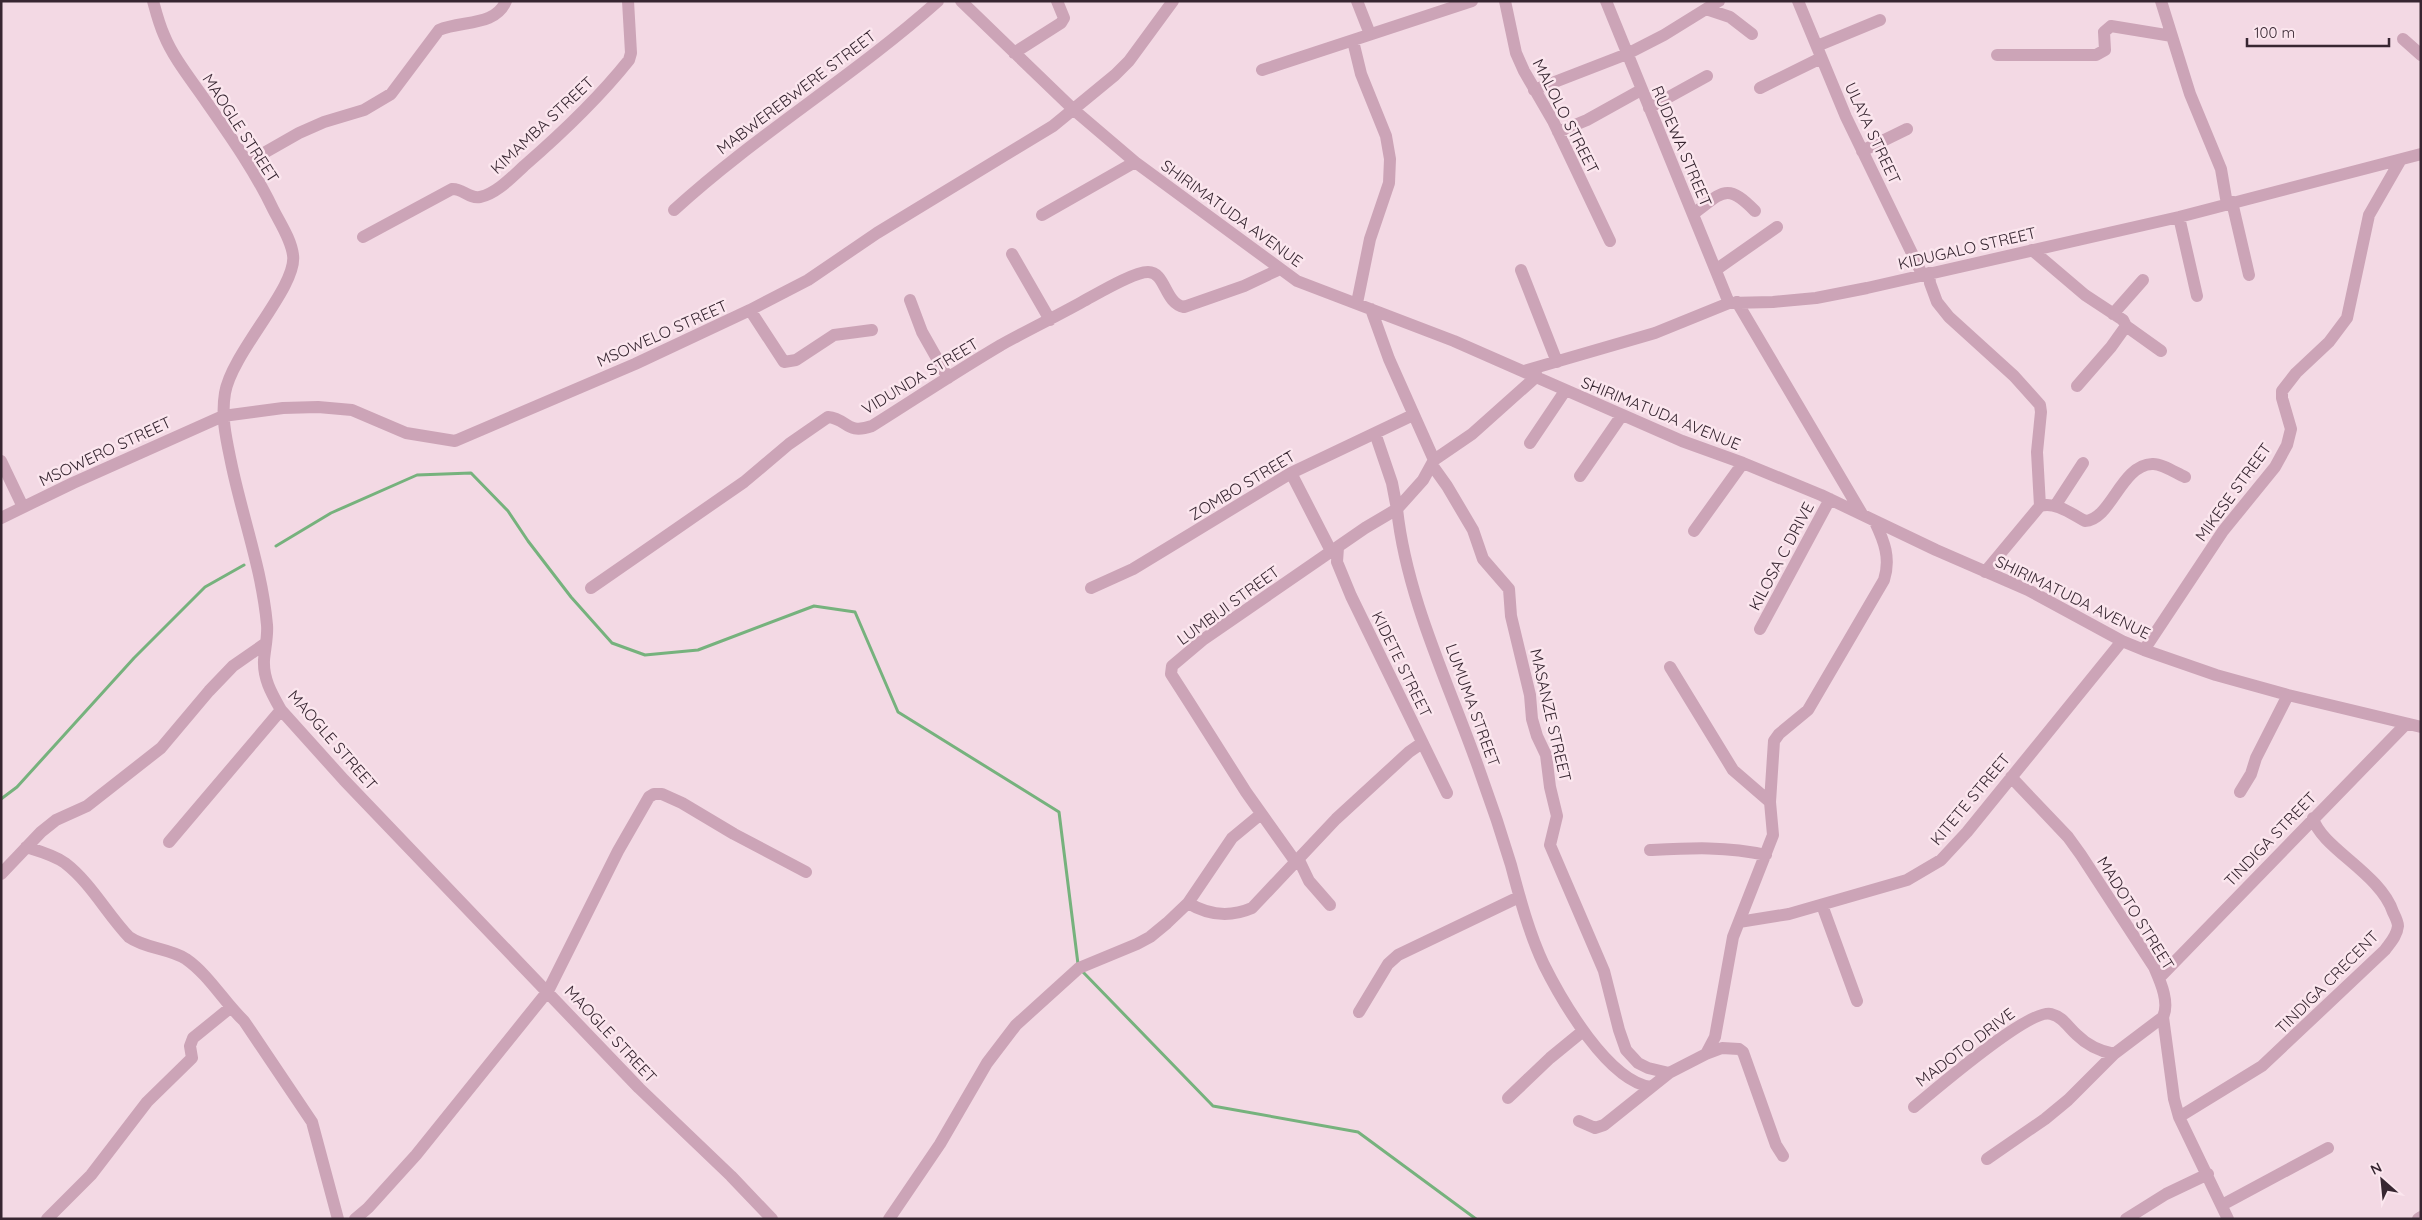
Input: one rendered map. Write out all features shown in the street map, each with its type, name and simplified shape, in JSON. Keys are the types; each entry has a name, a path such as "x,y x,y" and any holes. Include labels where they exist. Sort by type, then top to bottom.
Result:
{"street":[{"name":"MAOGLE STREET","path":"153,1 164,34 179,64 248,162 287,237 293,255 293,268 282,291 230,376 225,392 223,416 236,492 259,569 267,626 264,662 267,683 281,710 437,878 548,991 639,1088 731,1176 772,1219"},
{"path":"248,162 299,133 324,122 349,116 392,94 439,30 449,26 492,18 499,14 506,1"},
{"name":"KIMAMBA STREET","path":"363,237 452,189 458,188 475,198 482,197 510,179 546,148 586,110 629,60 632,53 628,1"},
{"name":"MABWEREBWERE STREET","path":"674,210 711,176 846,76 938,1"},
{"name":"SHIRIMATUDA AVENUE","path":"962,1 1074,110 1134,162 1297,281 1454,341 1537,376 1564,391 1682,441 1743,463 1830,499 1862,514 1874,522 2036,594 2122,641 2144,650 2288,695 2421,727"},
{"path":"1014,53 1061,23 1064,13 1057,1"},
{"name":"MSOWELO STREET","path":"223,416 283,408 318,407 352,410 406,433 455,441 635,364 750,310 808,280 877,233 1045,131 1074,110 1129,61 1172,1"},
{"path":"1357,1 1370,34"},
{"path":"1262,70 1472,1"},
{"name":"MALOLO STREET","path":"1505,1 1516,53 1558,132 1610,241"},
{"name":"RUDEWA STREET","path":"1606,1 1641,90 1717,269 1733,302 1862,514"},
{"path":"1534,90 1627,54 1664,36 1719,1"},
{"name":"ULAYA STREET","path":"1798,1 1862,150 1926,274 1937,302 1949,316 2014,376 2040,404 2037,452 2040,506"},
{"path":"2161,1 2190,94 2221,169 2249,275"},
{"path":"1706,9 1730,17 1752,34"},
{"path":"1760,88 1819,52 1880,20"},
{"path":"1997,55 2096,56 2105,50 2104,32 2111,26 2172,36"},
{"path":"2403,39 2421,55"},
{"path":"1353,41 1360,74 1386,136 1390,159 1389,183 1370,239 1357,303"},
{"path":"1649,108 1706,76"},
{"path":"1558,132 1587,120 1641,90"},
{"path":"1862,150 1907,129"},
{"name":"KIDUGALO STREET","path":"1524,372 1655,333 1733,302 1773,302 1816,298 2180,216 2421,154"},
{"name":"MIKESE STREET","path":"2144,650 2223,531 2270,474 2287,446 2291,429 2282,398 2282,391 2296,373 2329,342 2346,318 2369,215 2400,160"},
{"path":"1042,215 1134,162"},
{"path":"1694,214 1719,196 1732,192 1740,195 1755,211"},
{"path":"2180,216 2196,296"},
{"path":"1717,269 1777,227"},
{"path":"2032,250 2084,295 2114,314 2126,326 2161,352"},
{"path":"1012,254 1050,320"},
{"name":"VIDUNDA STREET","path":"591,588 744,482 813,426 828,417 851,429 862,430 872,426 1002,345 1109,288 1147,272 1154,273 1161,280 1172,301 1184,307 1244,286 1280,269"},
{"path":"1521,270 1557,362"},
{"path":"2114,314 2143,280"},
{"path":"910,300 922,332 948,378"},
{"path":"1371,309 1378,331 1433,462"},
{"path":"750,310 784,362 796,360 834,336 872,330"},
{"path":"2077,386 2117,340 2126,326"},
{"path":"1397,509 1423,480 1433,462 1472,434 1537,376"},
{"path":"1530,443 1564,391"},
{"name":"ZOMBO STREET","path":"1090,588 1133,569 1290,472 1413,415"},
{"path":"1580,476 1622,415"},
{"name":"MSOWERO STREET","path":"1,518 223,416"},
{"name":"LUMUMA STREET","path":"1375,433 1392,483 1402,544 1412,582 1481,775 1520,897 1545,966 1583,1031 1600,1052 1624,1074 1643,1086 1651,1087"},
{"path":"1,461 23,507"},
{"name":"MASANZE STREET","path":"1433,462 1473,530 1483,558 1509,589 1511,616 1530,695 1532,719 1536,736 1546,755 1550,787 1557,816 1550,845 1604,971 1618,1030 1626,1050 1638,1063 1648,1068 1669,1073"},
{"path":"1694,531 1743,463"},
{"path":"2055,506 2083,463"},
{"path":"1985,572 2040,506 2046,504 2055,506 2085,521 2090,521 2102,511 2123,484 2142,466 2154,463 2185,476"},
{"path":"1290,472 1334,549"},
{"name":"KILOSA C DRIVE","path":"1760,629 1830,499"},
{"name":"LUMBIJI STREET","path":"1330,905 1309,881 1297,859 1261,814 1171,674 1172,666 1204,639 1334,549 1397,509"},
{"path":"1706,1054 1716,1037 1733,937 1773,835 1770,802 1774,741 1779,734 1808,710 1884,580 1888,557 1884,540 1874,522"},
{"name":"KIDETE STREET","path":"1334,549 1337,562 1351,596 1447,793"},
{"name":"KITETE STREET","path":"1739,922 1774,918 1822,905 1899,883 1929,869 1941,860 1967,832 2122,641"},
{"path":"1,874 26,847 56,820 87,806 161,748 209,691 234,666 266,643"},
{"path":"1670,667 1733,770 1770,802"},
{"path":"2240,792 2251,774 2256,758 2288,695"},
{"path":"169,842 281,710"},
{"name":"TINDIGA STREET","path":"2159,978 2406,724"},
{"path":"1188,903 1203,912 1218,914 1243,912 1261,899 1346,809 1409,752 1422,743"},
{"name":"MADOTO STREET","path":"2011,777 2068,837 2135,937 2159,978 2165,1002 2163,1016 2179,1117"},
{"path":"355,1219 368,1208 416,1155 548,991 618,851 643,806 654,794 662,794 682,803 734,834 806,872"},
{"path":"889,1219 940,1144 987,1063 1016,1025 1079,968 1150,937 1188,903 1232,838 1261,814"},
{"name":"TINDIGA CRECENT","path":"2179,1117 2262,1066 2385,950 2396,936 2398,925 2391,906 2372,879 2319,832 2313,818"},
{"path":"26,847 54,857 66,864 88,886 120,927 137,942 184,958 196,966 230,1008 244,1021 312,1122 338,1219"},
{"path":"1650,850 1709,847 1731,848 1766,855"},
{"path":"1359,1012 1388,964 1398,956 1520,897"},
{"path":"1822,905 1857,1001"},
{"path":"47,1219 91,1175 147,1102 192,1058 190,1046 193,1038 230,1008"},
{"name":"MADOTO DRIVE","path":"1914,1107 1985,1050 2026,1020 2039,1014 2050,1013 2061,1018 2089,1045 2099,1051 2114,1054"},
{"path":"1987,1159 2045,1119 2068,1100 2114,1054 2163,1016"},
{"path":"1508,1098 1550,1058 1583,1031"},
{"path":"1579,1120 1594,1128 1604,1125 1669,1073 1722,1048 1739,1048 1743,1052 1776,1145 1784,1156"},
{"path":"2179,1117 2228,1219"},
{"path":"2222,1205 2328,1148"},
{"path":"2126,1219 2166,1194 2208,1174"}],"waterway":[{"path":"276,546 331,513 417,475 471,473 508,511 528,541 571,597 612,643 645,655 698,650 814,606 855,612 898,712 1059,812 1078,964"},
{"path":"1,799 17,787 134,658 205,587 244,565"},
{"path":"1082,971 1213,1106 1358,1132 1476,1219"}]}
